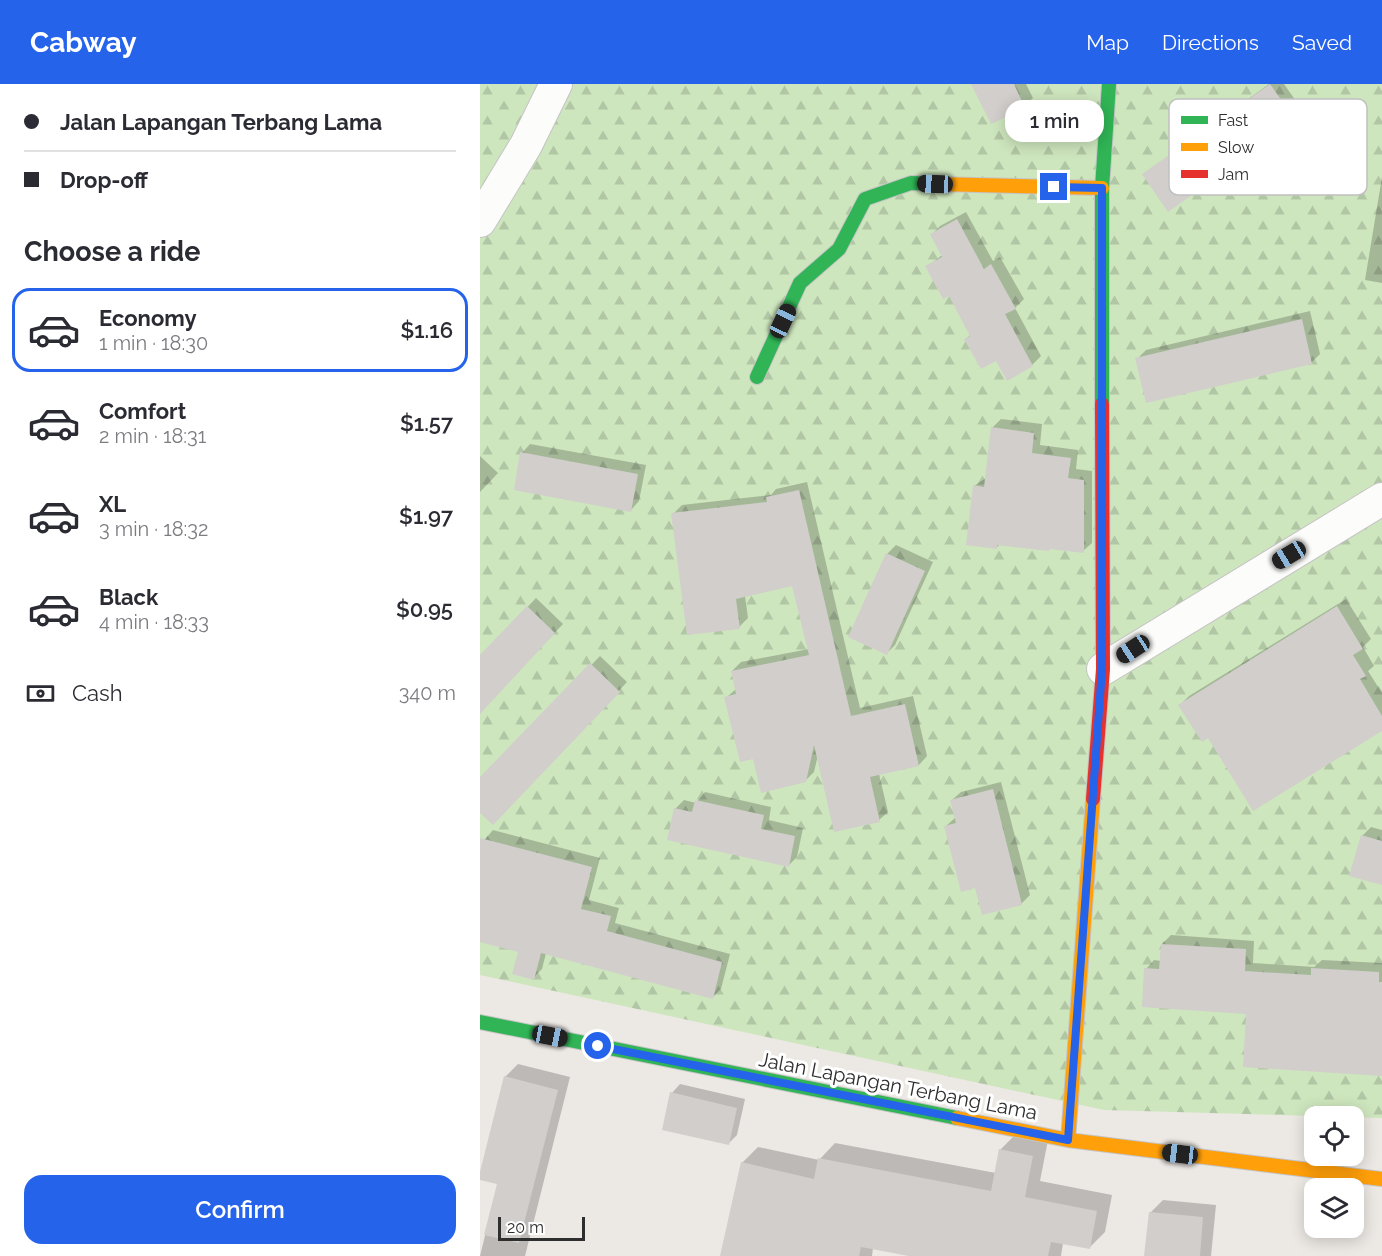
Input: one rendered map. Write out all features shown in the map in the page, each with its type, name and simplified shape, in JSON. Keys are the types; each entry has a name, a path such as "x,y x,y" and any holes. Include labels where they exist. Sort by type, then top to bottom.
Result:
{"street":[{"path":"480,221 526,145 556,84"},
{"path":"1068,1140 1102,669 1102,188 1109,84"},
{"path":"757,377 800,283 839,249 865,199 911,183 1102,188"},
{"path":"1102,669 1382,499"},
{"name":"Jalan Lapangan Terbang Lama","path":"480,1022 1068,1140 1382,1179"}],"green space":[{"path":"480,84 1382,84 1382,1118 1364,1117 1364,1106 1304,1106 1304,1116 1104,1110 480,975"}],"building":[{"path":"971,84 1014,84 1025,108 991,124"},
{"path":"1270,84 1281,99 1249,99"},
{"path":"1169,155 1169,195 1192,195 1168,212 1142,174"},
{"path":"957,219 984,269 991,264 1016,309 1005,314 1033,366 1007,381 996,361 981,369 964,339 970,336 949,296 943,299 925,266 942,257 930,234"},
{"path":"1302,319 1312,364 1146,403 1135,358"},
{"path":"991,427 1034,433 1032,453 1071,458 1068,478 1084,480 1084,553 997,545 997,549 966,545 973,485 984,487"},
{"path":"520,452 638,474 631,512 514,490"},
{"path":"799,490 851,716 905,704 919,766 870,777 880,822 834,832 814,745 806,782 761,793 753,759 740,762 724,697 736,694 731,671 809,655 792,586 736,599 740,629 687,635 671,513 767,502 766,497"},
{"path":"886,553 925,571 887,655 848,637"},
{"path":"527,606 555,633 480,714 480,655"},
{"path":"1337,606 1363,649 1353,655 1366,676 1360,679 1382,716 1382,731 1253,811 1208,738 1202,742 1178,705"},
{"path":"590,663 620,692 493,825 480,813 480,777"},
{"path":"993,789 1022,905 982,915 975,888 961,892 944,826 956,823 950,800"},
{"path":"695,800 764,815 761,829 795,836 789,867 667,840 674,808 692,812"},
{"path":"1361,835 1382,841 1382,885 1349,876"},
{"path":"480,838 592,867 581,909 611,916 607,931 722,962 713,999 541,953 534,980 512,974 518,952 480,942"},
{"path":"1161,944 1246,949 1245,971 1311,975 1311,968 1379,972 1379,982 1382,982 1382,1076 1243,1067 1246,1014 1142,1007 1144,968 1159,969"},
{"path":"504,1076 558,1090 519,1243 484,1235 497,1184 480,1180 480,1172"},
{"path":"670,1092 737,1108 729,1145 662,1130"},
{"path":"999,1149 1033,1156 1025,1197 1097,1211 1090,1249 1051,1242 1048,1256 909,1256 861,1247 859,1256 720,1256 741,1162 814,1179 818,1158 991,1191"},
{"path":"1149,1212 1203,1217 1200,1256 1144,1256"}],"traffic: fast":[{"path":"1102,404 1102,188 1109,84"},
{"path":"757,377 800,283 839,249 865,199 911,183 937,184"},
{"path":"480,1022 957,1118"}],"traffic: slow":[{"path":"937,184 1102,188"},
{"path":"1068,1140 1093,799"},
{"path":"957,1118 1068,1140 1382,1179"}],"traffic: jam":[{"path":"1093,799 1103,669 1102,404"}],"route":[{"path":"598,1046 1068,1140 1079,1013 1102,669 1102,188 1054,187"}]}
